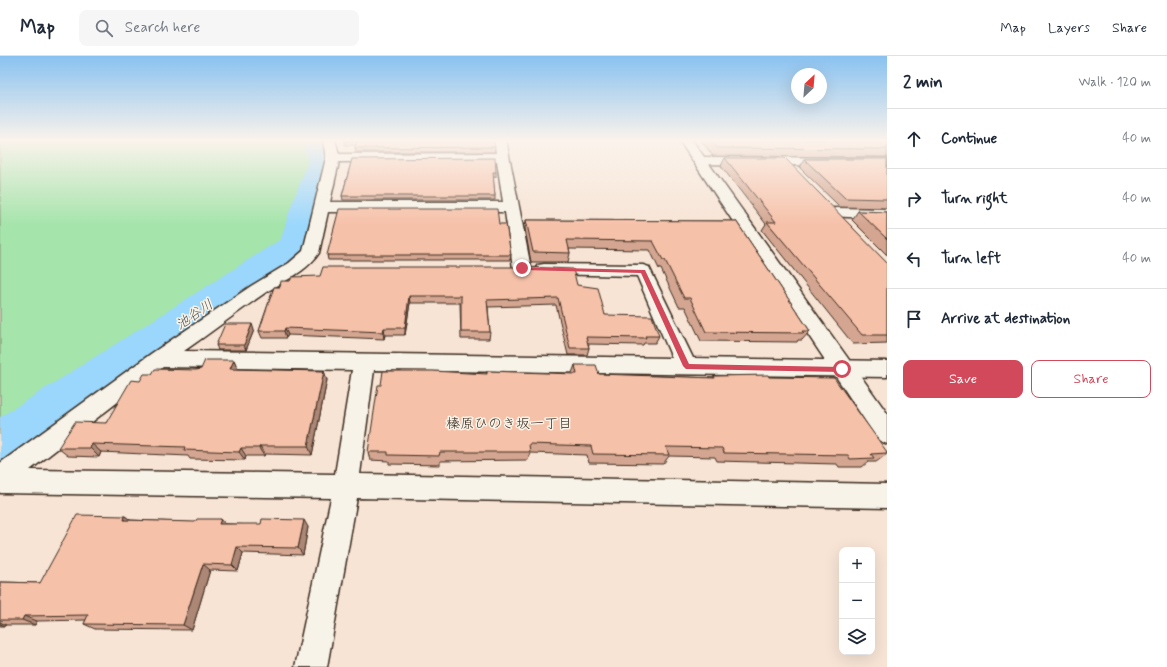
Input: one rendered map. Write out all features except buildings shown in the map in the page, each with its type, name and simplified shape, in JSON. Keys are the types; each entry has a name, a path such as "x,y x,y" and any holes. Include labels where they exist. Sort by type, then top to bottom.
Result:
{"street":[{"path":"0,480 159,359 257,290 295,267 311,254 332,169"},
{"path":"505,169 510,207 514,268 643,271 686,366"},
{"path":"706,169 887,434"},
{"path":"792,169 799,176"},
{"path":"323,207 510,207"},
{"path":"850,229 829,208 887,214"},
{"path":"295,267 319,267"},
{"path":"159,359 887,369"},
{"path":"312,667 346,486 364,363"},
{"path":"0,480 887,496"}],"green space":[{"path":"0,169 312,169 285,244 268,261 0,435"}],"waterway":[{"name":"池谷川","path":"0,445 297,244 305,212 319,169"}],"district":[{"name":"榛原ひのき坂一丁目","path":"509,423"}],"route":[{"path":"522,268 643,271 686,366 842,369"}]}
